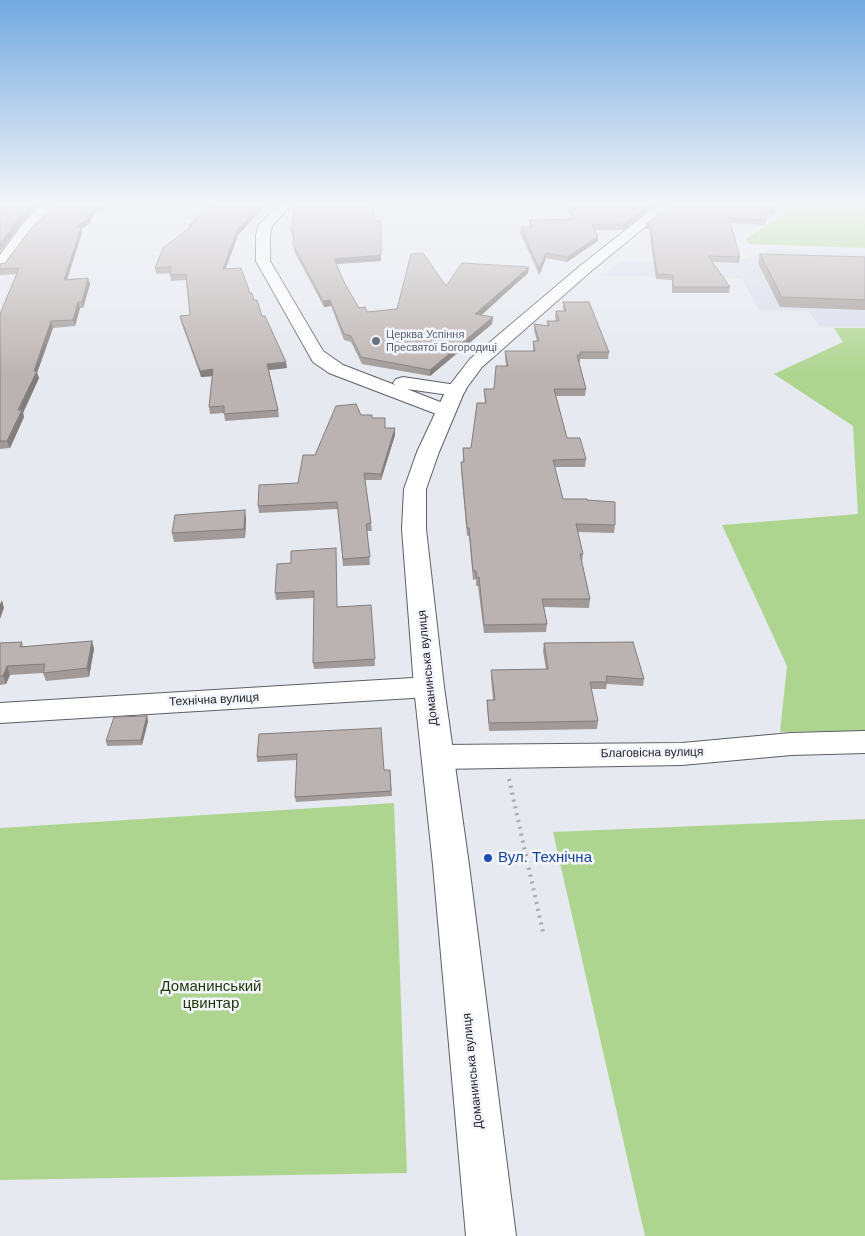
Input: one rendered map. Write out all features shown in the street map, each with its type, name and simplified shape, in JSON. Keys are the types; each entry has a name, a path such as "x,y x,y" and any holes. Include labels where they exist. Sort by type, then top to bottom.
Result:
{"street":[{"path":"263,261 319,358 336,369 446,411"},
{"name":"Доманинська вулиця","path":"491,1236 439,756 429,687 413,506 415,489 428,452 446,411 456,390 476,363 498,342 597,261"},
{"path":"369,381 392,381 456,390"},
{"name":"Технічна вулиця","path":"0,713 429,687"},
{"name":"Благовісна вулиця","path":"439,756 682,754 791,744 865,742"}],"path":[{"path":"504,756 543,932"}],"shaded area":[{"path":"620,261 734,264 742,261 865,261 865,326 820,326 808,311 760,311 741,278 602,276"}],"green space":[{"path":"834,328 865,328 865,731 780,732 787,666 722,525 858,514 853,426 774,374 843,342"},
{"name":"Доманинський цвинтар","path":"394,803 407,1173 0,1180 0,828"},
{"path":"865,819 865,1236 645,1236 553,832"}],"building":[{"path":"7,261 70,261 64,280 88,278 82,302 78,302 73,320 51,321 34,371 37,371 18,410 22,410 7,441 0,441 0,314 19,268 0,269 0,264"},
{"path":"158,261 226,261 223,269 241,268 250,293 252,293 254,300 257,300 262,316 265,316 286,362 267,364 278,410 224,414 224,406 209,407 213,369 200,371 180,316 190,315 186,274 170,275 171,267 155,268"},
{"path":"301,261 335,261 345,284 359,308 365,307 367,312 397,309 409,261 428,261 446,286 462,263 529,267 475,314 493,317 430,370 361,357 351,336 344,334 330,300 323,301"},
{"path":"535,261 543,261 539,269"},
{"path":"655,261 711,261 730,287 673,287 673,275 657,274"},
{"path":"763,261 865,261 865,300 782,297"},
{"path":"563,302 589,302 609,352 580,352 581,355 577,355 586,389 554,389 567,438 580,438 586,459 553,460 563,499 615,502 615,525 576,524 583,554 580,554 590,599 542,599 547,624 484,625 479,577 477,578 476,571 473,571 469,528 467,528 461,462 464,462 463,448 471,448 477,403 486,403 484,389 494,389 496,366 508,366 505,351 535,351 533,341 539,341 534,324 549,326 547,321 559,321 556,311 566,311"},
{"path":"356,404 361,415 372,415 372,418 385,418 385,428 395,428 381,474 364,473 371,523 366,524 370,557 343,559 337,502 258,506 259,485 298,483 303,455 315,455 336,406"},
{"path":"245,510 244,529 172,533 175,515"},
{"path":"336,548 337,607 371,605 375,659 313,663 314,591 275,593 277,564 291,563 291,551"},
{"path":"92,641 87,668 43,673 45,664 7,666 3,676 0,676 0,643 22,642 20,647"},
{"path":"633,642 644,679 606,676 607,682 590,682 598,721 489,723 487,700 495,700 491,670 548,669 544,643"},
{"path":"147,716 141,740 106,741 114,717"},
{"path":"381,728 384,770 390,770 391,791 295,797 297,754 257,757 259,734"}],"place":[{"name":"Церква Успіння Пресвятої Богородиці","path":"376,341"},
{"name":"Вул. Технічна","path":"488,858"}]}
